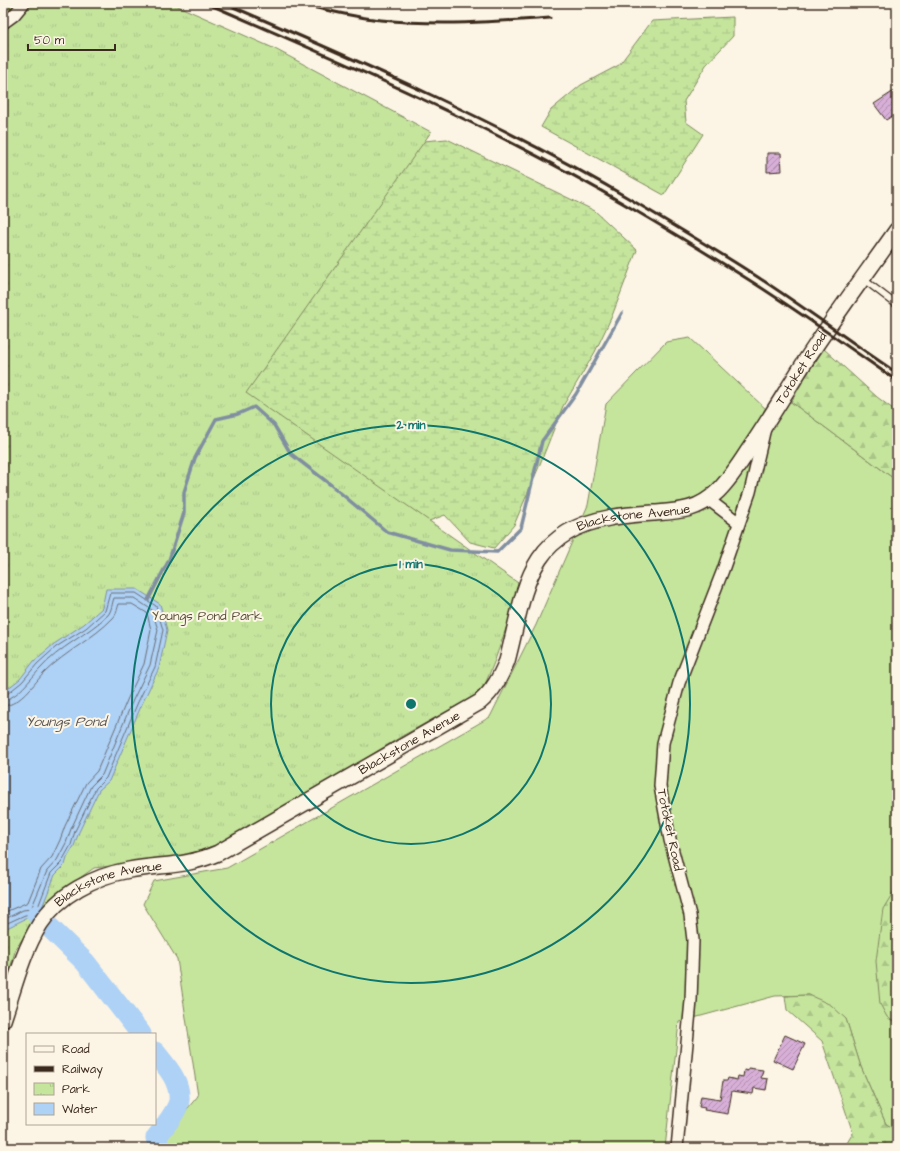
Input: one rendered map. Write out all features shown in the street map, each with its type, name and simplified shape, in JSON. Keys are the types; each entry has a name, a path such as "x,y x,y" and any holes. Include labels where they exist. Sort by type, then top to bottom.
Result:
{"main road":[{"name":"Totoket Road","path":"766,424 809,355 897,230"},
{"name":"Blackstone Avenue","path":"3,1020 26,952 44,920 63,899 90,883 106,876 128,870 198,861 218,853 480,702 489,694 500,678 507,661 526,585 536,561 551,544 568,532 593,522 622,516 686,509 709,500 729,479 766,424"}],"street":[{"path":"3,23 14,15 24,3"},
{"name":"Totoket Road","path":"677,1148 691,1002 693,940 690,915 670,840 661,793 663,743 679,683 739,523 754,478 766,424"},
{"path":"709,500 739,523"}],"lane":[{"path":"863,279 897,305"}],"green space":[{"name":"Youngs Pond Park","path":"3,3 171,3 273,48 431,132 246,393 521,585 495,660 482,692 404,735 211,852 192,856 94,868 60,892 44,909 16,948 3,993"},
{"path":"733,17 733,36 706,65 684,101 686,122 703,134 664,195 541,127 551,110 581,85 619,65 652,21"},
{"path":"447,139 595,211 637,250 612,316 595,352 563,406 514,525 494,548 470,542 445,515 397,533 218,399 388,144"},
{"path":"690,338 767,410 791,402 897,481 897,1130 886,1124 861,1067 846,1019 809,995 775,996 679,1022 665,1148 160,1148 161,1140 198,1096 177,959 143,904 154,881 227,868 490,717 536,625 588,505 606,404 666,342"},
{"path":"824,349 877,397 897,412 897,481 791,402 807,374"},
{"path":"897,886 897,1024 887,1017 880,1004 876,961 883,909"},
{"path":"809,995 831,1005 846,1019 861,1067 886,1124 897,1130 897,1148 844,1148 853,1133 822,1041 787,1010 785,996"}],"water":[{"name":"Youngs Pond","path":"106,589 137,589 160,604 167,630 159,668 109,781 99,790 65,865 55,875 41,910 35,919 27,918 3,930 3,692 20,679 34,661 54,644 84,624 102,608"}],"building":[{"path":"897,89 897,113 886,120 874,104"},
{"path":"767,153 781,153 782,171 767,172"},
{"path":"785,1035 805,1044 793,1069 773,1060"},
{"path":"748,1068 763,1070 761,1078 768,1079 766,1090 754,1088 753,1094 732,1091 728,1114 704,1110 705,1108 699,1107 701,1096 720,1099 723,1081 727,1081 728,1078 737,1080 738,1076 743,1077 744,1070 748,1071"}],"waterway":[{"path":"148,600 169,560 184,513 184,492 195,458 216,419 238,414 254,407 274,425 291,454 387,532 450,550 497,552 521,528 542,441 576,394 622,313"},
{"path":"37,915 85,962 140,1033"},
{"path":"156,1053 172,1074 178,1087 179,1094 179,1101 176,1110 156,1138 160,1148"}],"railway":[{"path":"206,3 422,99 475,124 580,179 660,225 746,278 803,315 897,381"},
{"path":"224,3 329,48 433,96 535,146 635,202 750,272 897,373"},
{"path":"294,3 359,17 402,22 466,23 550,18"}]}
